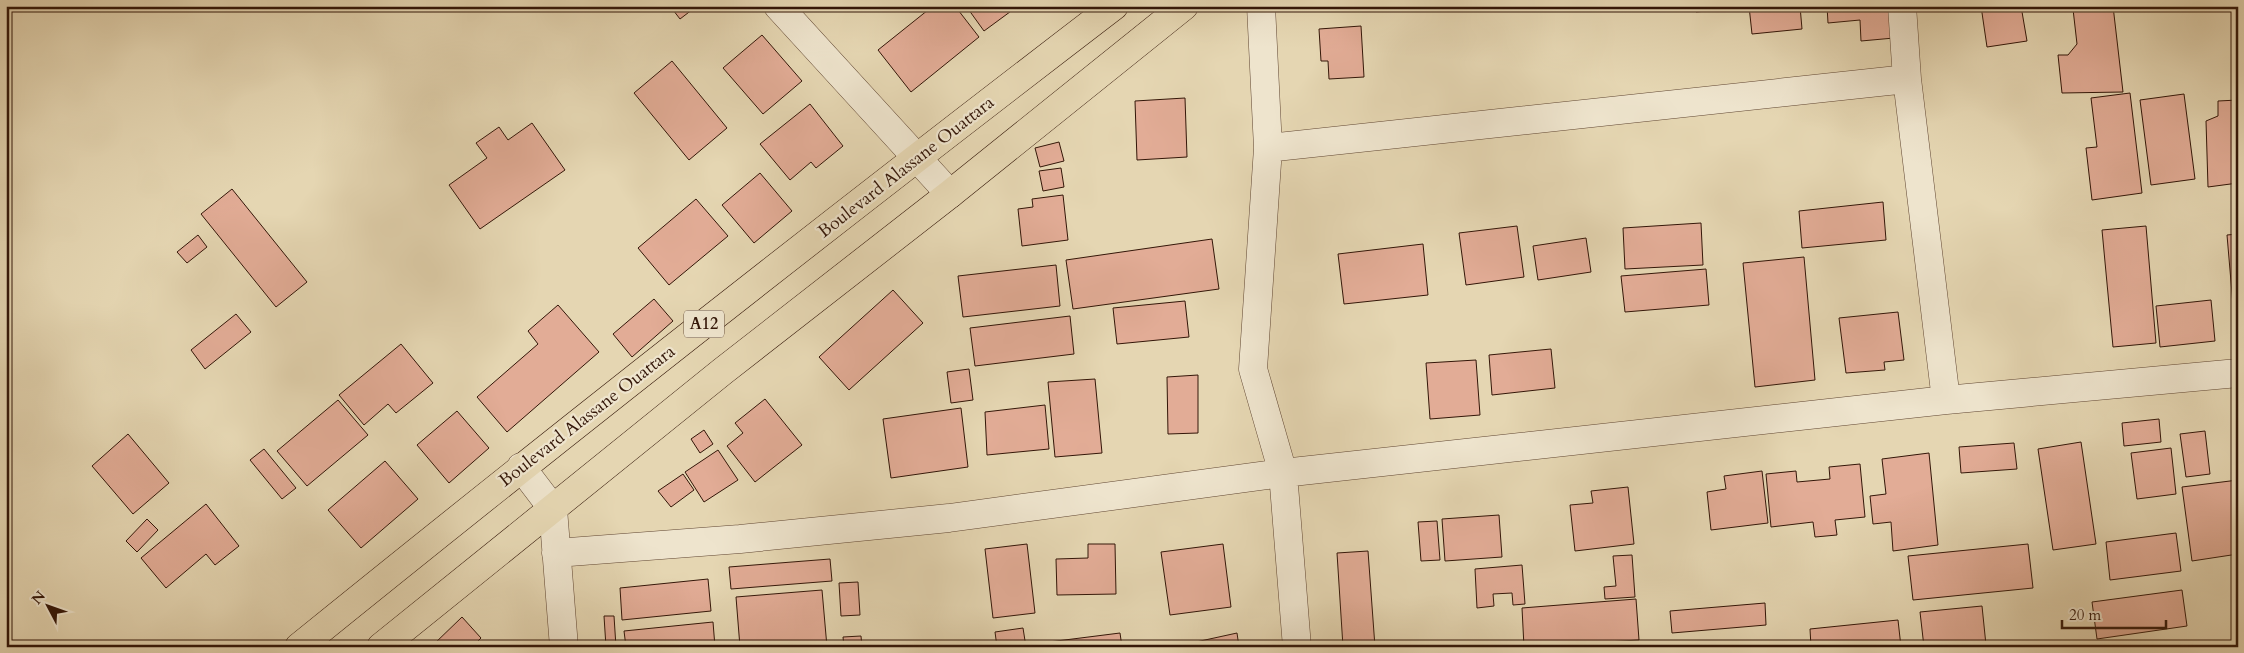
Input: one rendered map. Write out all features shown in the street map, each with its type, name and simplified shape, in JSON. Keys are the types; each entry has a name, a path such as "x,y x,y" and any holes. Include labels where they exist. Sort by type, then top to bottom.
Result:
{"main road":[{"name":"Boulevard Alassane Ouattara","path":"300,647 521,467 917,157 1114,6"},
{"name":"A12","path":"381,647 723,371 950,194 1184,6"}],"street":[{"path":"778,6 950,194"},
{"path":"1261,6 1268,148 1253,369 1283,473 1297,647"},
{"path":"1902,6 1908,79 1946,400"},
{"path":"1268,148 1908,79"},
{"path":"556,552 740,539 949,518 1283,473 1946,400 2238,373"},
{"path":"521,467 553,509 564,647"}],"building":[{"path":"670,6 697,6 680,19"},
{"path":"933,6 955,6 979,37 911,92 878,50"},
{"path":"966,6 1018,6 984,31"},
{"path":"1695,6 1737,6 1737,8 1696,12"},
{"path":"1749,6 1800,6 1802,29 1752,34"},
{"path":"1827,6 1892,6 1894,38 1861,41 1860,20 1828,23"},
{"path":"1981,6 2021,6 2027,41 1987,47"},
{"path":"2091,6 2113,6 2123,92 2062,93 2058,55 2068,55 2077,44 2073,9"},
{"path":"1361,26 1364,77 1329,79 1328,61 1321,61 1319,29"},
{"path":"762,35 802,81 763,114 723,68"},
{"path":"672,61 727,128 689,160 634,93"},
{"path":"2130,93 2142,193 2092,200 2086,148 2097,147 2091,98"},
{"path":"2184,94 2195,179 2151,185 2140,100"},
{"path":"1185,98 1187,157 1137,160 1135,101"},
{"path":"2238,100 2238,183 2208,187 2206,121 2218,116 2218,101"},
{"path":"810,104 843,146 816,168 811,162 790,180 760,144"},
{"path":"532,123 565,170 480,229 449,185 487,158 476,143 499,127 508,140"},
{"path":"1059,142 1064,161 1040,167 1035,148"},
{"path":"1061,168 1064,187 1043,191 1039,171"},
{"path":"760,173 792,211 754,243 722,205"},
{"path":"232,189 307,282 276,307 201,214"},
{"path":"1063,195 1068,240 1022,246 1018,209 1033,207 1032,199"},
{"path":"696,199 728,236 669,285 638,248"},
{"path":"1883,202 1886,240 1802,248 1799,211"},
{"path":"1701,223 1703,265 1625,269 1623,228"},
{"path":"1517,226 1524,277 1466,285 1459,233"},
{"path":"2146,226 2156,343 2113,347 2102,230"},
{"path":"2238,234 2238,316 2234,317 2227,235"},
{"path":"198,235 207,247 187,263 177,252"},
{"path":"1586,238 1591,272 1538,280 1533,246"},
{"path":"1212,239 1219,289 1073,309 1066,260"},
{"path":"1423,244 1428,295 1344,304 1338,254"},
{"path":"1804,257 1815,380 1755,387 1743,263"},
{"path":"1056,265 1060,306 963,317 958,276"},
{"path":"1706,269 1709,305 1625,312 1621,276"},
{"path":"893,290 923,323 849,390 819,357"},
{"path":"654,299 673,321 632,357 613,334"},
{"path":"2211,300 2215,341 2160,347 2156,306"},
{"path":"1185,301 1189,337 1117,344 1113,308"},
{"path":"558,305 599,352 507,432 477,397 538,344 528,331"},
{"path":"1898,312 1904,360 1884,362 1885,370 1846,373 1839,318"},
{"path":"236,314 251,332 205,369 191,350"},
{"path":"1070,316 1074,354 975,366 970,328"},
{"path":"401,344 433,383 396,413 388,404 364,425 339,395"},
{"path":"1551,349 1555,388 1492,395 1489,355"},
{"path":"1476,360 1480,415 1430,419 1426,363"},
{"path":"969,369 973,400 951,403 947,372"},
{"path":"1198,375 1198,433 1168,434 1167,377"},
{"path":"1095,379 1102,453 1055,457 1048,382"},
{"path":"765,399 802,445 755,482 727,446 743,433 735,423"},
{"path":"338,400 368,435 307,486 277,451"},
{"path":"1045,405 1049,449 987,455 985,412"},
{"path":"961,408 968,467 891,478 883,419"},
{"path":"457,411 489,448 449,483 417,445"},
{"path":"2159,419 2161,442 2124,446 2122,423"},
{"path":"704,430 713,444 700,453 691,439"},
{"path":"2205,431 2210,474 2186,477 2180,434"},
{"path":"128,434 169,483 133,514 92,466"},
{"path":"2081,442 2096,544 2053,550 2038,449"},
{"path":"2014,443 2017,469 1961,473 1959,447"},
{"path":"2171,448 2176,494 2137,499 2131,453"},
{"path":"264,449 296,488 282,499 250,460"},
{"path":"718,450 738,480 704,502 685,472"},
{"path":"1929,453 1938,545 1893,551 1891,522 1873,524 1870,496 1886,494 1882,459"},
{"path":"385,461 418,499 361,548 328,510"},
{"path":"1860,464 1865,517 1835,520 1837,535 1815,537 1813,522 1771,527 1766,474 1796,471 1797,482 1830,479 1829,467"},
{"path":"1762,471 1768,523 1711,530 1707,492 1726,489 1724,476"},
{"path":"683,474 694,490 671,507 658,491"},
{"path":"2238,480 2238,554 2192,561 2182,487"},
{"path":"1628,487 1634,544 1575,551 1570,505 1593,503 1591,491"},
{"path":"206,504 239,546 215,565 206,554 166,588 141,558"},
{"path":"1499,515 1502,557 1445,561 1442,519"},
{"path":"147,519 158,530 137,552 126,541"},
{"path":"1437,521 1440,560 1421,561 1418,522"},
{"path":"2176,533 2181,571 2110,580 2106,542"},
{"path":"1027,544 1035,613 993,618 985,549"},
{"path":"1088,544 1115,544 1116,594 1057,595 1056,559 1088,558"},
{"path":"1223,544 1231,607 1170,615 1161,552"},
{"path":"2028,544 2033,588 1913,600 1908,556"},
{"path":"1368,551 1375,647 1343,647 1337,553"},
{"path":"1632,555 1635,597 1605,599 1604,587 1616,586 1613,556"},
{"path":"830,559 832,581 731,589 729,567"},
{"path":"1522,565 1525,604 1513,605 1512,593 1493,594 1494,606 1477,608 1475,569"},
{"path":"708,579 711,611 622,620 620,588"},
{"path":"858,582 860,615 841,616 839,583"},
{"path":"822,590 827,647 740,647 736,597"},
{"path":"2182,590 2187,626 2097,639 2092,602"},
{"path":"1636,599 1639,640 1524,647 1522,608"},
{"path":"1765,603 1766,625 1672,633 1670,611"},
{"path":"1982,606 1986,645 1924,647 1920,612"},
{"path":"604,616 614,616 616,647 606,647"},
{"path":"462,617 481,638 472,647 435,647 433,645"},
{"path":"1898,620 1901,647 1811,647 1810,629"},
{"path":"713,622 715,647 626,647 624,631"},
{"path":"1023,628 1026,647 997,647 995,632"},
{"path":"1120,633 1122,647 1033,647 1033,644"},
{"path":"1237,633 1239,647 1173,647"},
{"path":"861,636 862,647 844,647 843,637"}]}
